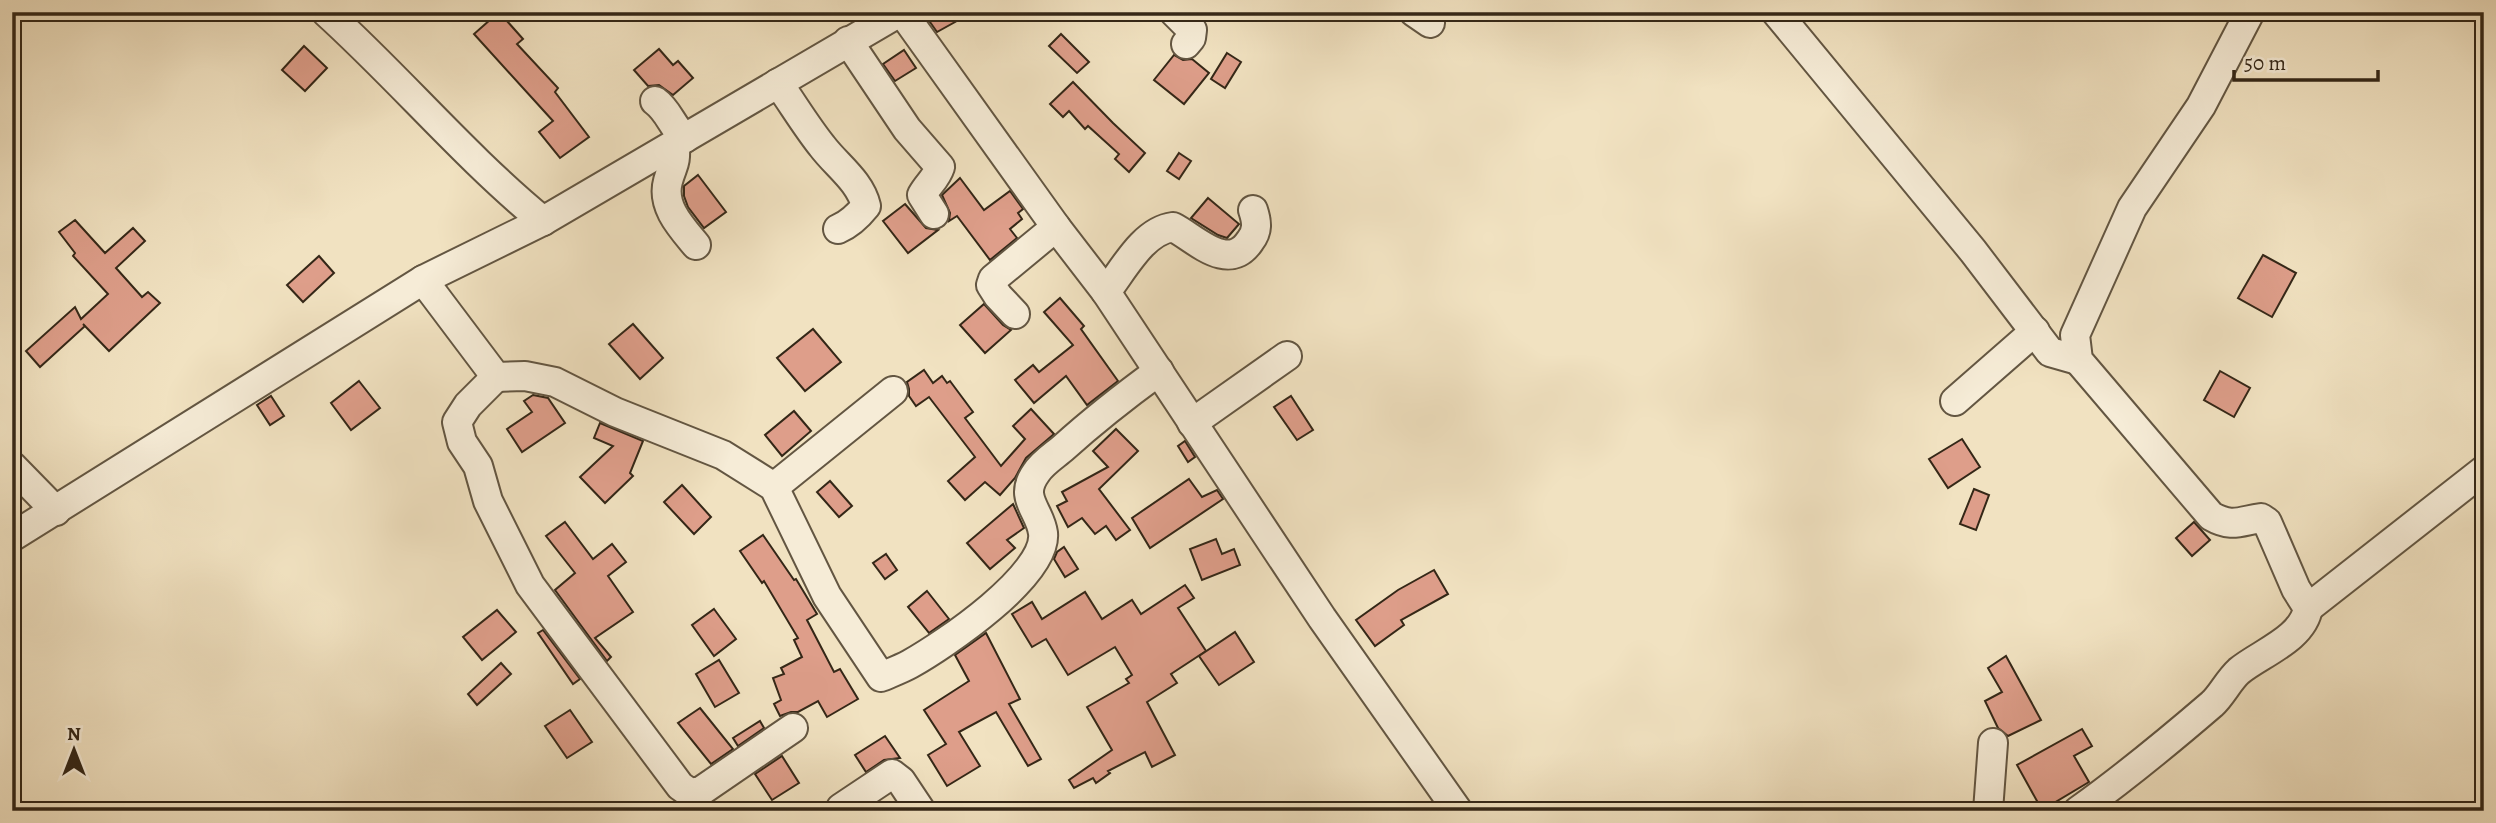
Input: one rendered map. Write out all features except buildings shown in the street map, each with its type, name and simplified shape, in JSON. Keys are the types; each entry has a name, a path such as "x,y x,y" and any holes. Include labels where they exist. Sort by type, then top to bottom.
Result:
{"street":[{"path":"326,12 504,188 542,220"},
{"path":"12,537 423,280 542,220 901,12 1106,292 1448,808"},
{"path":"1174,12 1192,30 1191,38 1186,44"},
{"path":"1776,12 1973,251 2050,352 2078,360 2211,516 2222,522 2233,523 2261,518 2267,522 2296,589 2308,608 2306,620 2284,640 2238,672 2214,703 2078,811"},
{"path":"2078,360 2075,335 2132,208 2201,106 2250,12"},
{"path":"848,41 907,129 940,167 937,177 922,195 934,214"},
{"path":"778,83 823,148 850,177 864,199 866,206 859,215 838,229"},
{"path":"655,101 664,108 680,141 676,163 668,180 666,194 669,208 696,245"},
{"path":"1106,292 1150,236 1160,229 1173,227 1215,253 1239,251 1249,243 1255,232 1257,221 1253,210"},
{"path":"1015,314 991,285 993,279 1056,227"},
{"path":"423,280 496,377"},
{"path":"1955,401 2035,331"},
{"path":"1192,423 1287,356"},
{"path":"793,728 701,791 690,793 680,786 530,585 488,501 478,466 462,442 457,422 468,405 496,377 525,376 555,382 615,412 723,454 774,487 827,596 881,677 908,666 967,628 1011,589 1040,553 1043,532 1029,501 1036,472 1093,420 1159,370"},
{"path":"774,487 892,391"},
{"path":"12,466 56,511"},
{"path":"2308,608 2484,470"},
{"path":"1989,811 1993,743"},
{"path":"841,808 892,774 901,781 921,811"}]}
